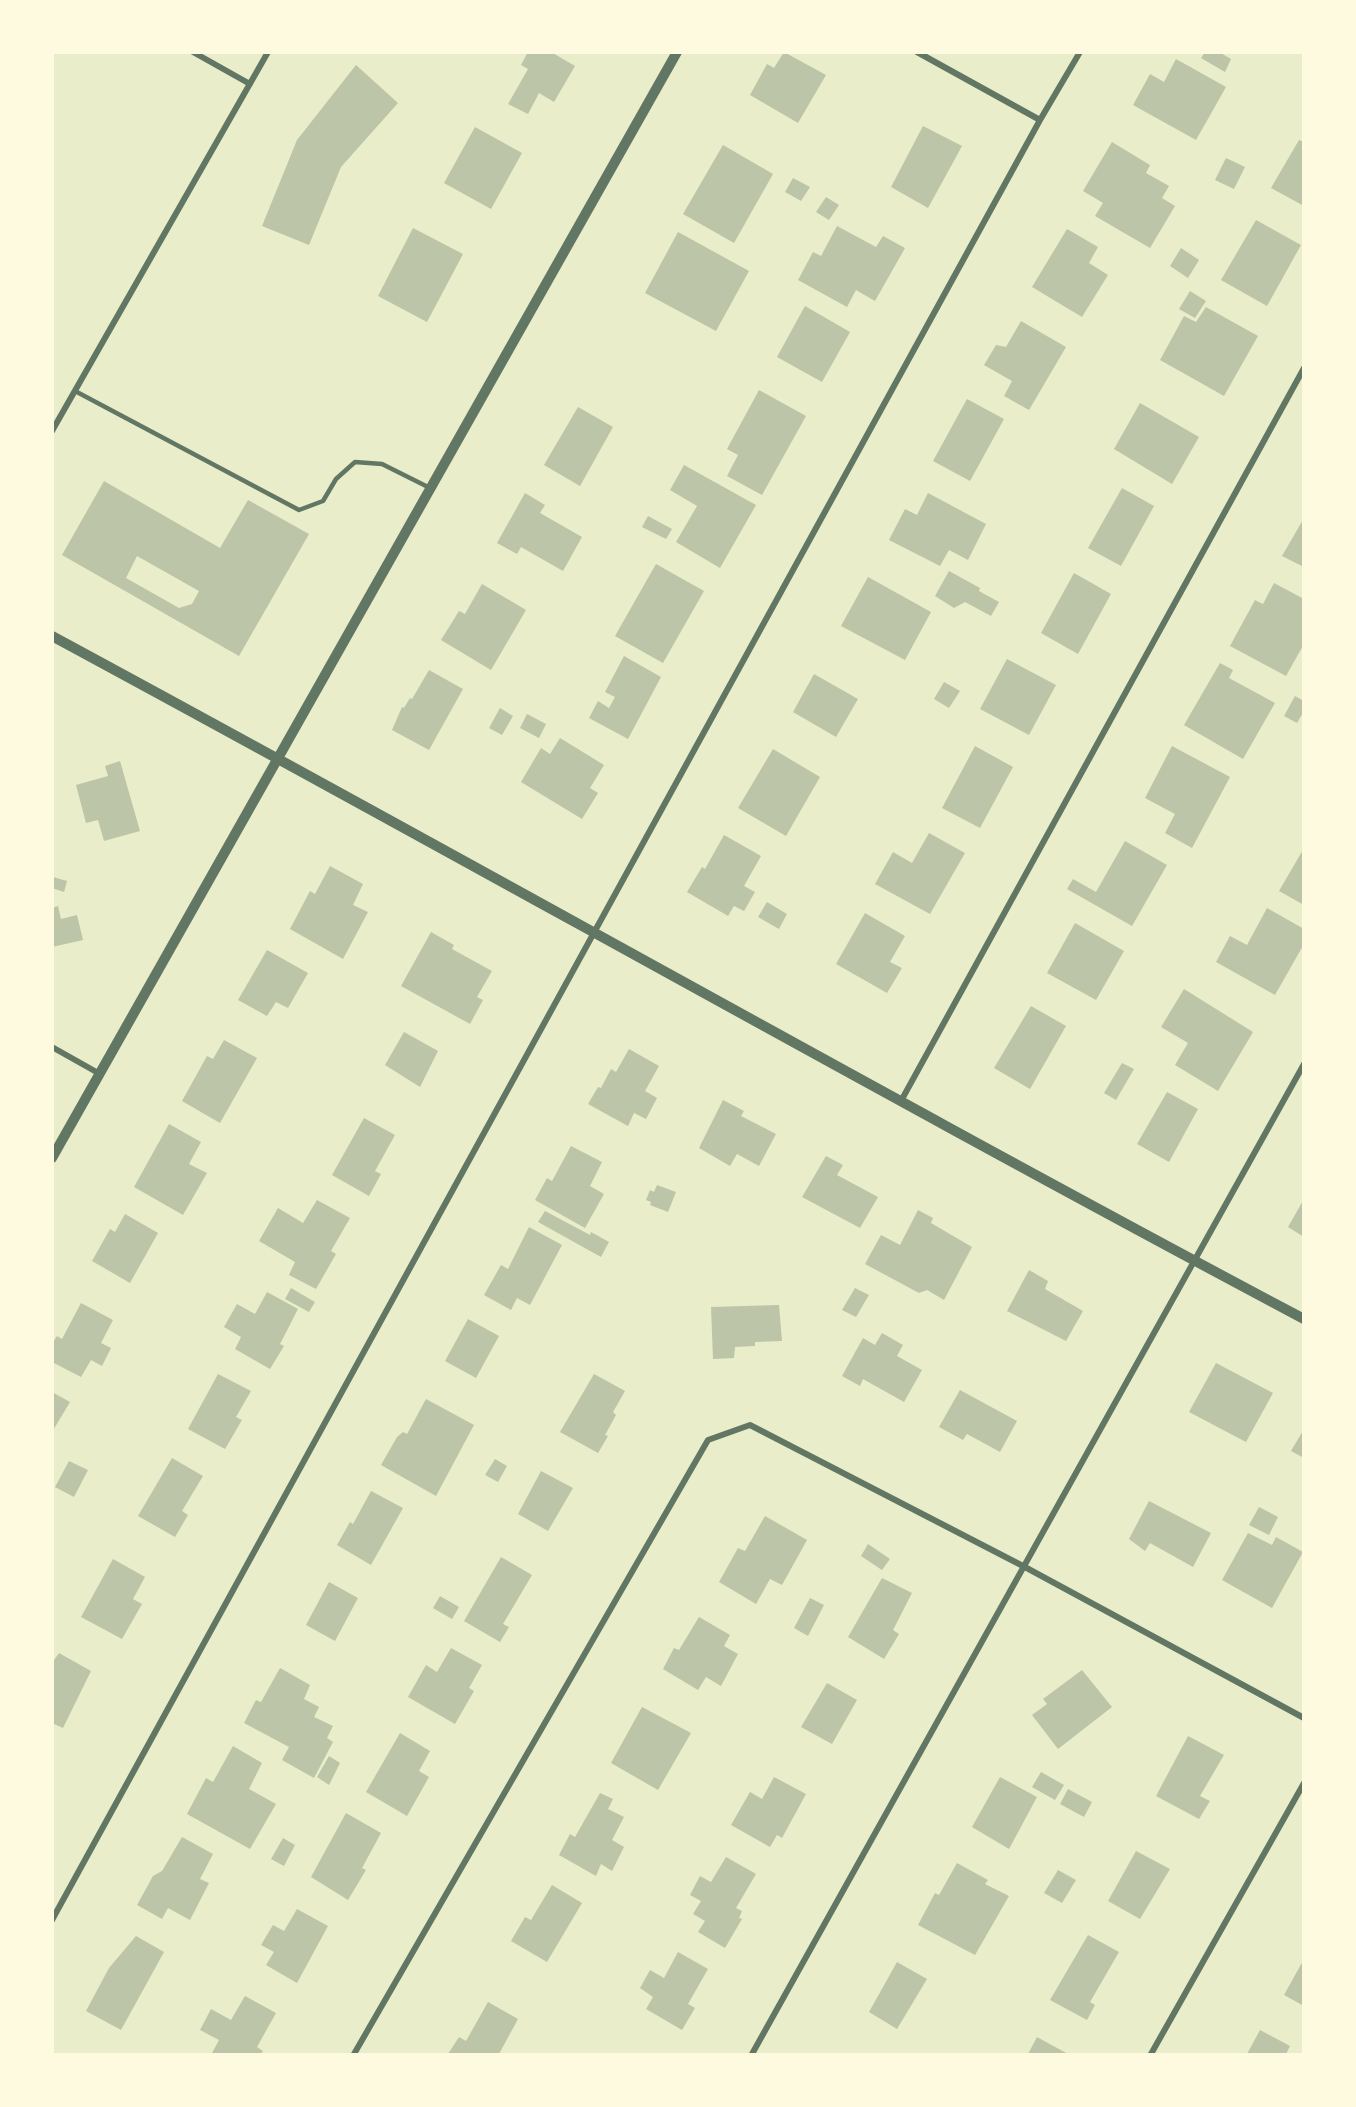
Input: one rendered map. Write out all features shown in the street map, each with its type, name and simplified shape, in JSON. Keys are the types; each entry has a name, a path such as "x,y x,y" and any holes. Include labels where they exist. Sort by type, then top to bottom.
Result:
{"street":[{"path":"193,52 250,84"},
{"path":"52,431 268,52"},
{"path":"52,1158 677,52"},
{"path":"917,52 1040,120"},
{"path":"52,1920 593,932 1040,120 1080,52"},
{"path":"901,1101 1304,368"},
{"path":"52,636 1304,1319"},
{"path":"52,1047 100,1074"},
{"path":"752,2055 1304,1064"},
{"path":"354,2055 708,1440 750,1425 1023,1566 1304,1718"},
{"path":"1151,2055 1304,1783"}],"lane":[{"path":"75,391 299,510 323,501 336,479 355,462 382,464 430,488"}],"building":[{"path":"528,52 551,52 575,66 554,102 539,93 528,114 508,104 528,69 521,65"},
{"path":"784,52 826,75 798,123 750,95 767,64 774,68"},
{"path":"1205,52 1219,52 1231,59 1225,72 1201,58"},
{"path":"1176,59 1226,87 1196,140 1133,105 1150,74 1164,82"},
{"path":"356,65 398,103 341,167 309,245 262,226 297,140"},
{"path":"923,126 962,146 928,208 891,187"},
{"path":"475,127 522,153 491,209 444,183"},
{"path":"1299,140 1304,142 1304,206 1271,188"},
{"path":"1112,142 1150,165 1146,173 1169,186 1162,198 1175,206 1150,248 1095,216 1103,203 1083,191"},
{"path":"723,145 773,174 734,243 683,214"},
{"path":"1226,158 1245,167 1234,189 1215,180"},
{"path":"793,178 810,187 801,201 785,192"},
{"path":"826,197 839,205 829,220 816,212"},
{"path":"1256,220 1301,245 1267,306 1221,280"},
{"path":"837,226 876,247 883,236 905,248 875,301 856,290 847,307 798,280 813,252 821,256"},
{"path":"413,228 463,254 427,322 378,296"},
{"path":"1067,229 1098,247 1089,263 1108,275 1082,317 1032,287"},
{"path":"678,232 749,271 716,331 645,293"},
{"path":"1181,248 1199,260 1188,278 1170,266"},
{"path":"1190,291 1206,301 1195,318 1179,309"},
{"path":"805,306 850,332 822,382 777,357"},
{"path":"1206,307 1258,336 1224,396 1160,360 1184,316 1196,322"},
{"path":"1021,321 1066,347 1029,410 1004,396 1012,381 984,365 996,345 1006,347"},
{"path":"759,390 806,416 762,495 727,476 738,455 727,449"},
{"path":"967,399 1004,419 970,481 933,461"},
{"path":"1140,403 1199,437 1172,484 1114,449"},
{"path":"578,407 613,427 580,486 544,465"},
{"path":"684,465 756,505 720,568 676,542 697,506 670,490"},
{"path":"104,481 220,548 248,500 309,534 239,656 62,555","holes":["137,556 199,591 192,604 179,608 126,578"]},
{"path":"1122,488 1154,506 1121,566 1088,548"},
{"path":"525,493 545,505 540,513 582,537 563,571 521,547 517,554 497,543"},
{"path":"928,493 986,524 968,560 949,550 940,566 889,540 905,509 917,515"},
{"path":"648,516 672,529 666,539 642,527"},
{"path":"1304,518 1304,567 1282,556"},
{"path":"656,564 704,591 663,663 615,636"},
{"path":"949,571 980,588 979,591 999,602 991,616 965,602 954,608 935,596"},
{"path":"1074,573 1111,594 1078,654 1041,633"},
{"path":"868,577 931,612 905,660 841,626"},
{"path":"1274,583 1304,599 1304,644 1286,676 1230,646 1255,600 1263,604"},
{"path":"482,584 526,610 491,670 441,640 459,611 465,614"},
{"path":"624,656 661,677 628,739 589,718 598,701 609,708 615,697 605,692"},
{"path":"1007,659 1056,685 1029,735 980,709"},
{"path":"1220,663 1233,670 1229,678 1275,703 1243,759 1184,725"},
{"path":"429,670 463,689 429,750 392,730 402,707 404,708 410,698 412,699"},
{"path":"814,674 858,699 836,737 793,712"},
{"path":"944,682 960,691 949,708 934,699"},
{"path":"1295,696 1304,701 1304,711 1297,723 1284,716"},
{"path":"500,708 513,716 502,735 489,728"},
{"path":"527,714 546,724 539,738 520,728"},
{"path":"560,738 604,765 590,788 598,793 582,819 521,782 541,748 550,754"},
{"path":"975,746 1013,767 980,828 942,808"},
{"path":"1172,746 1230,777 1192,848 1165,833 1175,814 1145,798"},
{"path":"773,749 820,777 786,836 738,808"},
{"path":"120,761 140,831 104,841 98,820 86,823 76,785 108,776 105,766"},
{"path":"929,833 965,853 930,914 875,884 893,852 912,863"},
{"path":"724,835 761,856 744,886 755,892 744,911 734,906 728,916 687,892 702,867 705,869"},
{"path":"1125,841 1167,865 1132,926 1067,889 1073,879 1096,892"},
{"path":"1304,848 1304,905 1279,891"},
{"path":"330,866 363,884 353,905 368,912 343,959 290,929 310,891 315,894"},
{"path":"53,877 67,881 64,892 52,888"},
{"path":"767,902 787,914 779,929 758,917"},
{"path":"58,906 61,919 77,915 83,940 52,947 52,908"},
{"path":"1267,908 1304,929 1304,944 1275,995 1216,962 1230,936 1247,945"},
{"path":"865,913 905,936 890,962 902,968 887,993 836,964"},
{"path":"1075,923 1124,951 1096,1000 1047,973"},
{"path":"431,932 454,945 452,949 492,971 477,997 483,1000 470,1024 401,986"},
{"path":"267,950 308,973 288,1008 276,1002 267,1016 238,1000"},
{"path":"1184,989 1253,1032 1218,1091 1175,1065 1188,1043 1161,1027"},
{"path":"1031,1006 1066,1026 1030,1089 994,1068"},
{"path":"404,1032 438,1051 420,1087 385,1065"},
{"path":"224,1040 257,1058 220,1123 182,1101 207,1056 213,1059"},
{"path":"629,1049 659,1066 645,1091 657,1098 646,1119 634,1113 628,1126 588,1104 598,1087 601,1088 611,1069 616,1072"},
{"path":"1122,1063 1134,1069 1116,1100 1104,1093"},
{"path":"1167,1092 1198,1109 1169,1162 1137,1144"},
{"path":"723,1100 744,1111 741,1116 776,1134 759,1166 737,1154 730,1166 699,1148"},
{"path":"364,1118 395,1135 375,1171 381,1174 369,1196 332,1175"},
{"path":"169,1124 201,1142 189,1164 207,1173 183,1215 134,1187"},
{"path":"571,1146 602,1162 590,1186 604,1194 585,1228 535,1200 547,1178 552,1181"},
{"path":"826,1156 843,1165 837,1175 878,1197 860,1228 802,1197"},
{"path":"657,1185 676,1192 668,1212 650,1205 651,1202 646,1200 650,1190 654,1192"},
{"path":"1304,1199 1304,1237 1288,1227"},
{"path":"317,1200 350,1218 331,1251 336,1254 316,1289 289,1275 295,1262 259,1241 278,1208 303,1223"},
{"path":"918,1210 933,1218 931,1223 972,1247 944,1300 927,1290 919,1293 865,1264 881,1235 900,1245"},
{"path":"545,1211 590,1235 591,1232 609,1242 601,1257 538,1222"},
{"path":"125,1214 158,1233 130,1283 92,1261 110,1229 115,1232"},
{"path":"529,1227 562,1245 530,1305 517,1298 511,1310 484,1295 501,1265 508,1269"},
{"path":"1029,1270 1048,1281 1045,1289 1083,1311 1066,1341 1007,1311"},
{"path":"291,1288 315,1302 309,1312 285,1299"},
{"path":"855,1288 869,1295 856,1317 842,1310"},
{"path":"267,1292 298,1309 280,1344 284,1346 270,1369 235,1349 241,1337 224,1327 237,1304 255,1314"},
{"path":"81,1303 113,1320 101,1343 111,1348 102,1366 91,1360 81,1377 52,1362 52,1344 57,1336 62,1339"},
{"path":"779,1305 782,1341 755,1342 755,1346 735,1347 734,1358 713,1359 711,1307"},
{"path":"468,1319 499,1336 476,1378 445,1361"},
{"path":"882,1333 903,1345 897,1356 922,1370 904,1402 863,1379 860,1386 842,1376 863,1338 875,1345"},
{"path":"1216,1363 1273,1393 1246,1442 1189,1412"},
{"path":"218,1374 251,1391 236,1417 242,1420 225,1449 188,1429"},
{"path":"594,1374 625,1391 613,1412 616,1415 598,1453 560,1432"},
{"path":"960,1390 1017,1421 1000,1452 967,1434 963,1440 939,1427"},
{"path":"52,1392 70,1402 52,1432"},
{"path":"426,1399 474,1425 436,1496 381,1465 397,1437 403,1432 407,1434"},
{"path":"1304,1429 1304,1458 1291,1451"},
{"path":"172,1458 203,1476 182,1511 188,1515 175,1537 138,1516"},
{"path":"495,1459 507,1466 498,1482 485,1475"},
{"path":"69,1461 88,1470 74,1497 55,1487"},
{"path":"541,1471 573,1488 548,1531 518,1514"},
{"path":"371,1491 403,1508 371,1565 337,1545 350,1522 353,1524"},
{"path":"1149,1501 1211,1533 1193,1567 1150,1543 1145,1551 1129,1539"},
{"path":"1259,1507 1278,1517 1269,1535 1249,1525"},
{"path":"765,1516 807,1540 782,1585 770,1579 756,1604 719,1582 738,1548 745,1551"},
{"path":"1248,1533 1272,1545 1276,1537 1303,1552 1272,1608 1222,1580"},
{"path":"868,1544 890,1559 882,1570 861,1556"},
{"path":"501,1557 532,1575 503,1624 509,1627 500,1642 464,1621"},
{"path":"113,1559 145,1577 133,1599 142,1604 122,1639 81,1617"},
{"path":"882,1578 912,1593 893,1630 899,1634 884,1659 848,1637"},
{"path":"329,1582 358,1598 335,1641 306,1625"},
{"path":"440,1596 459,1607 452,1619 433,1608"},
{"path":"810,1598 824,1605 808,1636 794,1628"},
{"path":"699,1617 730,1635 724,1646 738,1654 721,1686 706,1677 698,1690 663,1669 674,1648 679,1650"},
{"path":"451,1648 482,1665 469,1688 474,1691 455,1724 408,1697 426,1665 437,1672"},
{"path":"59,1653 91,1671 63,1728 52,1723 52,1663"},
{"path":"280,1668 310,1685 304,1699 319,1707 314,1717 333,1726 327,1738 333,1742 314,1778 282,1760 289,1747 244,1723 256,1700 261,1702"},
{"path":"1082,1670 1112,1707 1058,1749 1032,1715 1047,1704 1043,1699"},
{"path":"827,1683 857,1700 832,1744 801,1727"},
{"path":"642,1707 691,1733 658,1790 611,1763"},
{"path":"400,1733 430,1751 419,1771 429,1777 407,1816 366,1792"},
{"path":"1188,1736 1224,1755 1200,1796 1210,1801 1199,1819 1156,1796"},
{"path":"233,1746 262,1763 249,1789 276,1804 250,1849 187,1814 206,1778 213,1782"},
{"path":"329,1756 340,1763 329,1785 317,1777"},
{"path":"1041,1772 1064,1785 1055,1800 1032,1787"},
{"path":"774,1777 806,1794 782,1838 777,1835 770,1847 731,1825 750,1792 762,1799"},
{"path":"1000,1777 1037,1797 1009,1849 972,1827"},
{"path":"1068,1789 1092,1802 1084,1817 1060,1804"},
{"path":"600,1793 613,1799 608,1809 624,1817 612,1840 624,1847 612,1871 601,1864 596,1876 559,1855 570,1834 575,1837"},
{"path":"346,1813 381,1833 362,1868 366,1870 348,1900 311,1877"},
{"path":"182,1837 213,1854 200,1879 209,1883 190,1920 168,1908 162,1919 137,1905 153,1876 162,1871"},
{"path":"283,1838 295,1845 284,1866 271,1859"},
{"path":"1136,1851 1170,1869 1140,1919 1108,1901"},
{"path":"726,1857 756,1874 736,1908 742,1911 739,1918 742,1919 725,1948 698,1932 705,1921 693,1914 701,1901 690,1895 700,1876 711,1882"},
{"path":"957,1863 988,1880 985,1884 1009,1896 975,1955 918,1925 935,1893 939,1895"},
{"path":"1058,1870 1076,1880 1062,1903 1044,1893"},
{"path":"552,1885 582,1903 547,1962 511,1941 525,1917 531,1920"},
{"path":"297,1909 328,1926 297,1983 266,1965 274,1952 261,1945 273,1925 284,1931"},
{"path":"1088,1935 1119,1952 1090,2002 1095,2005 1087,2020 1050,2000"},
{"path":"136,1936 164,1952 121,2030 86,2011 109,1968"},
{"path":"678,1952 708,1969 688,2004 695,2008 682,2030 646,2009 653,1997 640,1988 650,1970 664,1978"},
{"path":"1304,1959 1304,2006 1284,1995"},
{"path":"897,1962 927,1979 897,2029 869,2012"},
{"path":"245,1996 276,2013 257,2047 263,2051 261,2054 212,2053 219,2040 200,2030 211,2009 231,2020"},
{"path":"488,2002 518,2019 499,2054 448,2054 459,2037 466,2041"},
{"path":"1260,2030 1290,2046 1286,2054 1247,2054"},
{"path":"1037,2037 1068,2054 1028,2054"}]}
